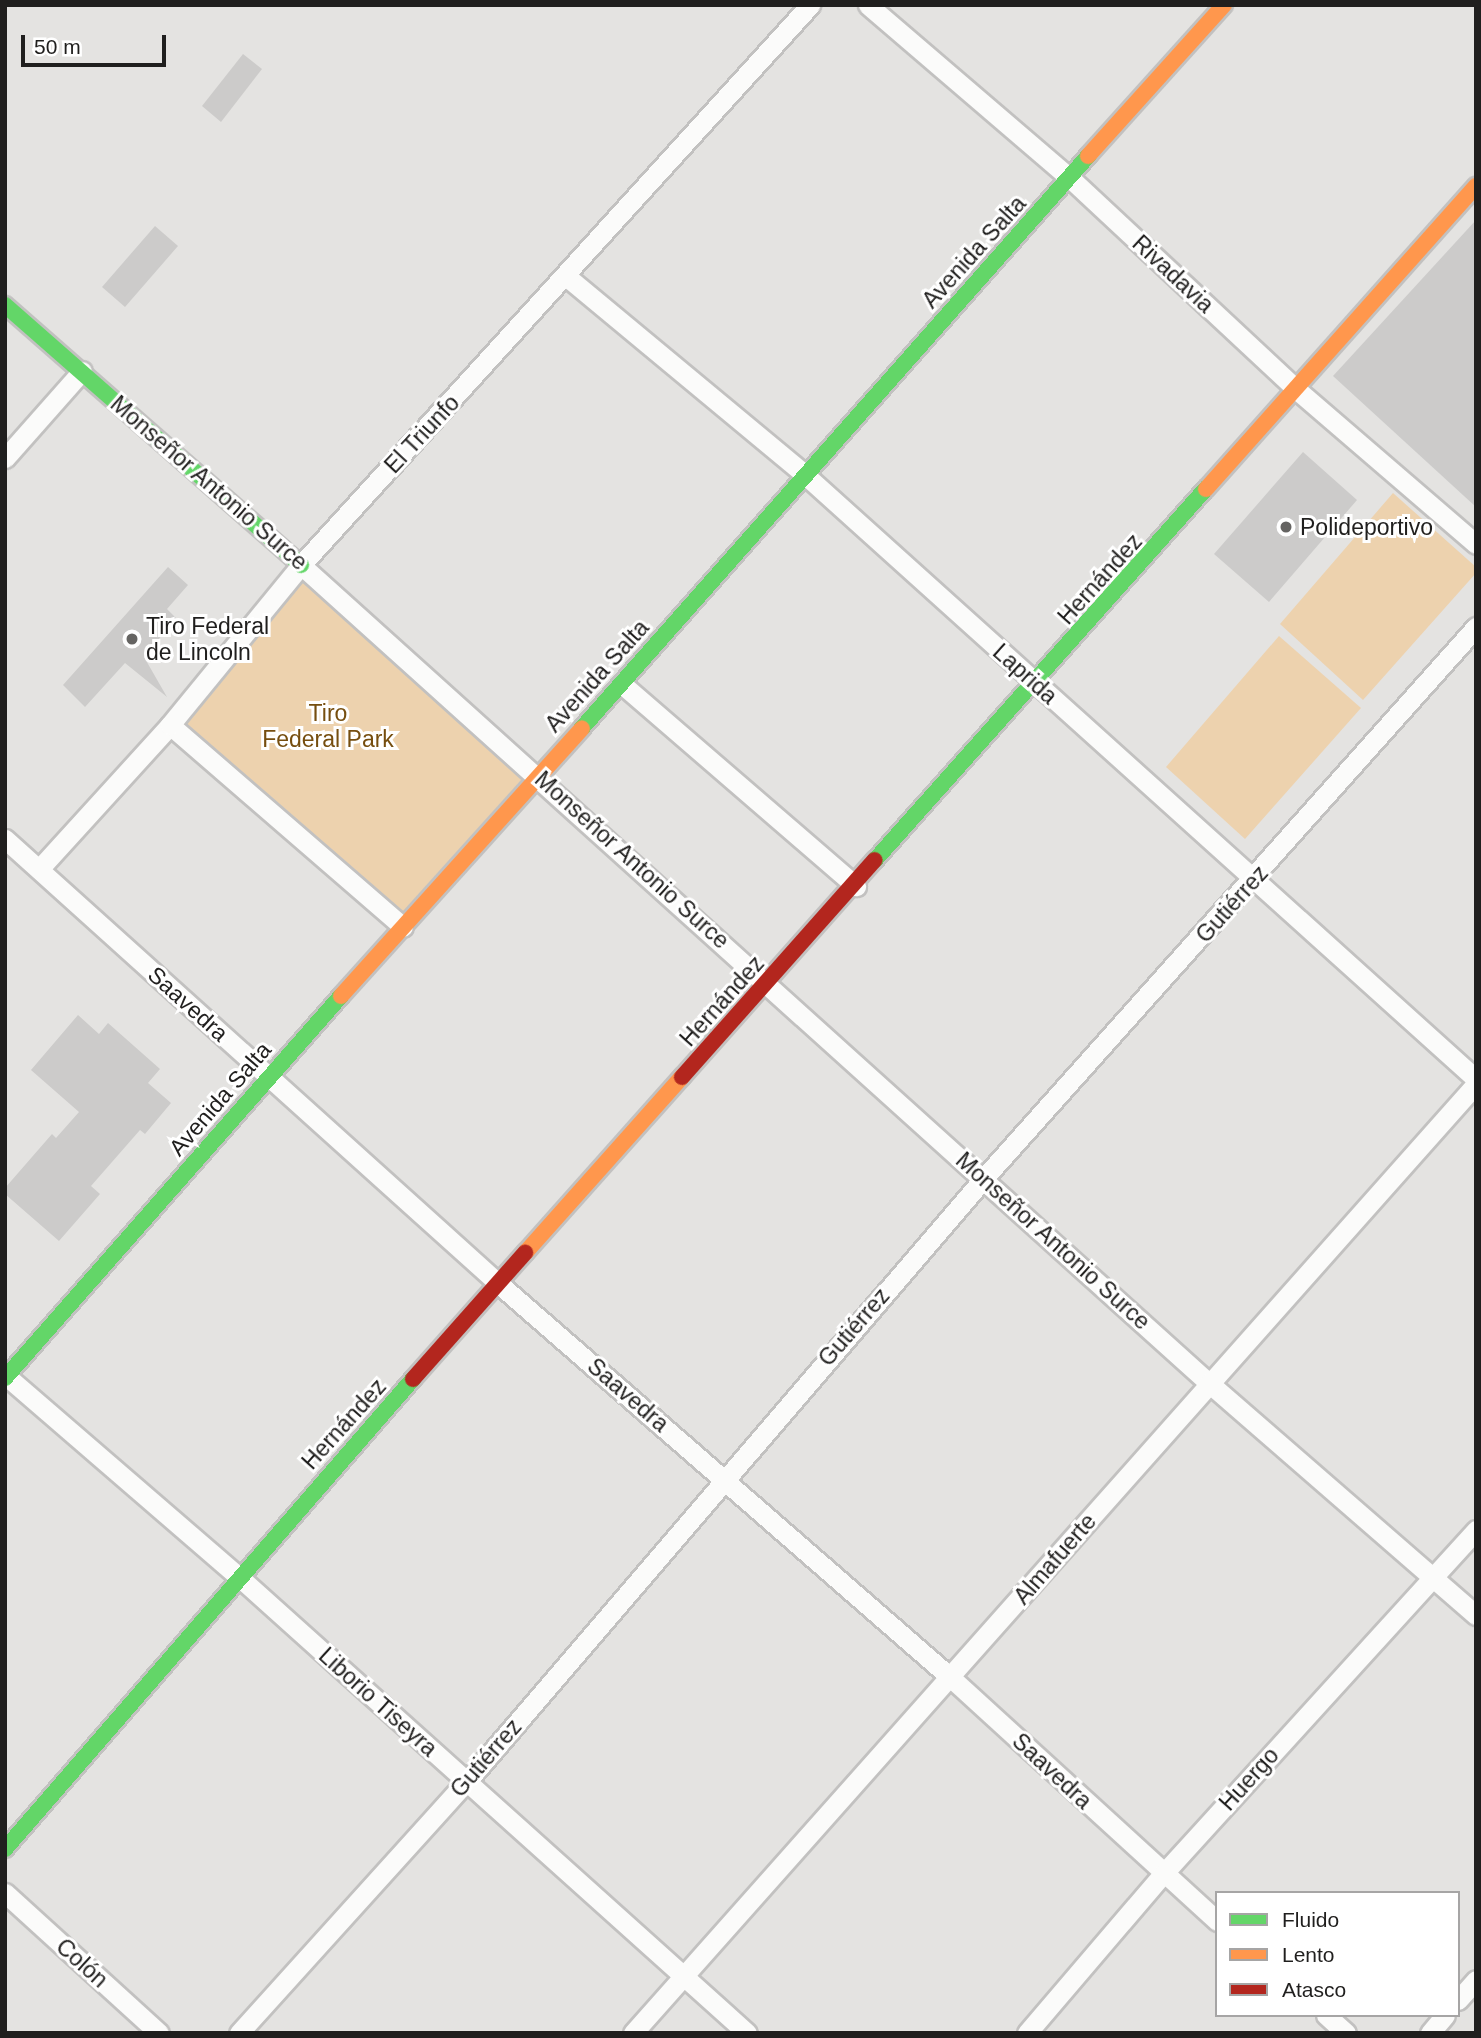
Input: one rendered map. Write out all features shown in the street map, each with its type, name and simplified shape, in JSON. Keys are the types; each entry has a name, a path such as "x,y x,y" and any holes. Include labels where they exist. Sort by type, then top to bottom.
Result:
{"street":[{"name":"El Triunfo","path":"40,869 170,725 301,565 566,277 810,5"},
{"name":"Rivadavia","path":"869,5 1071,179 1297,390 1476,544"},
{"name":"Avenida Salta","path":"6,1376 537,774 623,685 803,472 1071,179 1224,5"},
{"name":"Hernández","path":"5,1849 238,1576 1036,684 1476,186"},
{"name":"Laprida","path":"566,277 803,472 1036,684 1256,877 1476,1079"},
{"name":"Monseñor Antonio Surce","path":"5,305 537,774 1209,1383 1476,1615"},
{"path":"5,458 82,371"},
{"name":"Gutiérrez","path":"239,2033 467,1781 724,1478 984,1178 1256,877 1476,627"},
{"path":"623,685 856,886"},
{"path":"170,725 403,927"},
{"name":"Saavedra","path":"5,839 499,1284 950,1677 1215,1919"},
{"name":"Almafuerte","path":"633,2033 1476,1084"},
{"name":"Liborio Tiseyra","path":"6,1376 238,1576 747,2033"},
{"name":"Huergo","path":"1027,2033 1163,1874 1476,1530"},
{"name":"Colón","path":"5,1893 159,2033"},
{"path":"1460,1998 1476,1980"},
{"path":"1328,2017 1346,2033"},
{"path":"1430,2033 1443,2017"}],"green space":[{"path":"1393,493 1476,567 1476,573 1363,700 1280,624"},
{"name":"Tiro Federal Park","path":"301,565 537,774 403,927 170,725"},
{"path":"1279,636 1361,708 1245,839 1166,767"}],"building":[{"path":"243,54 262,69 221,122 202,106"},
{"path":"1476,220 1476,507 1333,376"},
{"path":"155,226 178,246 125,307 102,287"},
{"name":"Polideportivo","path":"1303,452 1357,500 1269,602 1214,554"},
{"name":"Tiro Federal de Lincoln","path":"168,567 188,585 167,609 176,618 144,657 167,697 125,663 85,707 63,685"},
{"path":"78,1015 99,1034 108,1023 160,1069 148,1083 171,1103 145,1134 140,1130 91,1186 100,1194 59,1241 5,1194 5,1188 52,1134 56,1138 79,1112 31,1070"}],"traffic: fast":[{"path":"582,728 1088,156"},
{"path":"5,305 301,565"},
{"path":"875,860 1206,489"},
{"path":"5,1378 341,996"},
{"path":"5,1849 413,1379"}],"traffic: slow":[{"path":"1088,156 1224,5"},
{"path":"1206,489 1476,186"},
{"path":"341,996 582,728"},
{"path":"525,1253 682,1077"}],"traffic: jam":[{"path":"682,1077 875,860"},
{"path":"413,1379 525,1253"}],"place":[{"name":"Polideportivo","path":"1286,527"},
{"name":"Tiro Federal de Lincoln","path":"132,639"}]}
